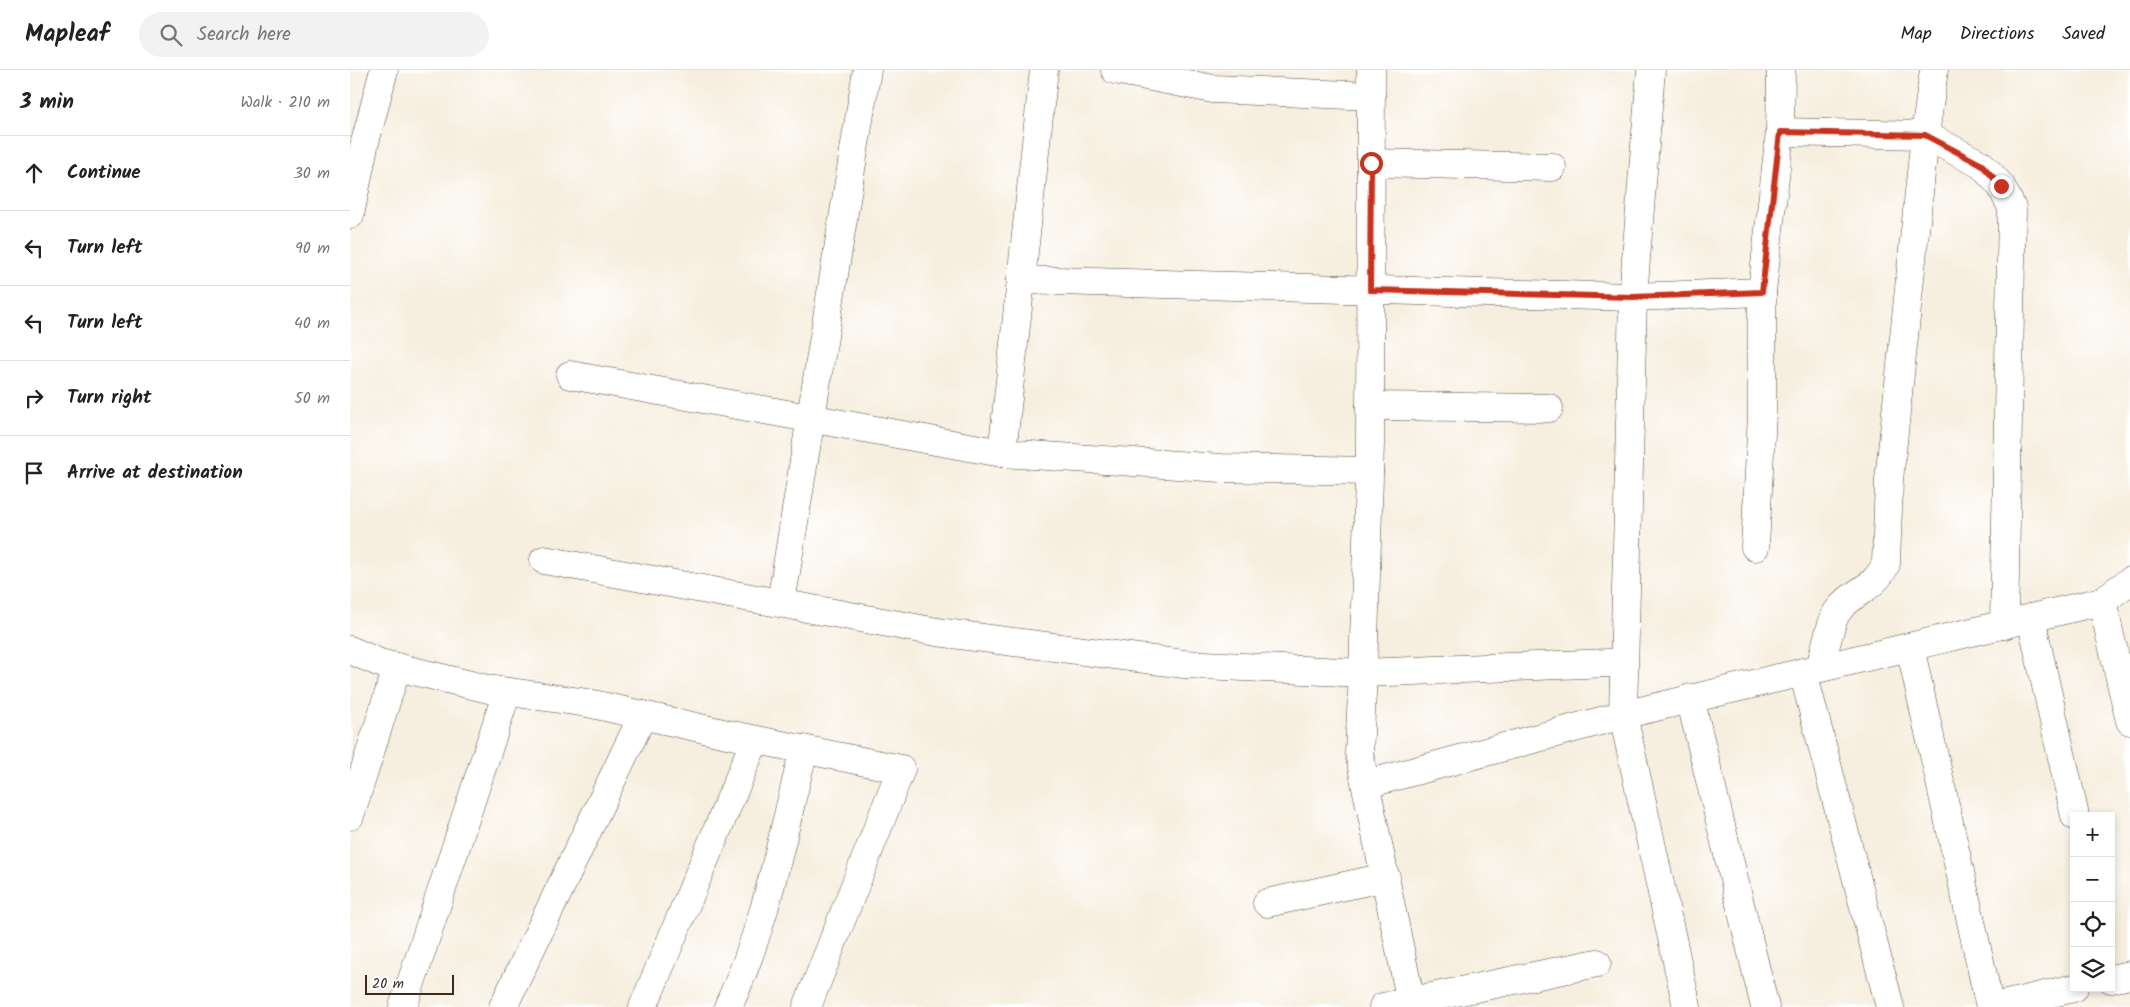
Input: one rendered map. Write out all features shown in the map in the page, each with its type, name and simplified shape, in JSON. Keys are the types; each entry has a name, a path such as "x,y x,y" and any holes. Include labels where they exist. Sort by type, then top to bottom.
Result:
{"street":[{"path":"350,215 364,146 384,70"},
{"path":"782,603 867,70"},
{"path":"1002,453 1044,70"},
{"path":"1115,70 1194,78 1371,83 1369,471 1359,753 1412,1004"},
{"path":"1651,70 1633,297 1623,715 1687,1007"},
{"path":"1755,547 1762,414 1762,292 1780,132 1781,70"},
{"path":"1890,1007 1811,670 1836,613 1845,603 1874,582 1882,573 1886,564 1890,480 1925,135 1934,70"},
{"path":"1780,132 1925,135 1982,165 2001,186 2012,208 2004,625"},
{"path":"1371,163 1552,167"},
{"path":"1021,280 1633,297 1762,292"},
{"path":"570,375 1002,453 1221,468 1369,471"},
{"path":"1370,406 1549,408"},
{"path":"544,560 937,632 1184,664 1363,673 1609,663"},
{"path":"1367,784 1690,698 2102,601 2130,581"},
{"path":"2102,601 2130,721"},
{"path":"2031,618 2074,812"},
{"path":"1910,647 1990,1007"},
{"path":"350,650 380,663 488,689 588,703 755,740 901,769 807,1007"},
{"path":"350,816 397,667"},
{"path":"403,1007 506,692"},
{"path":"1690,698 1765,1007"},
{"path":"504,1007 643,715"},
{"path":"643,1007 755,740"},
{"path":"728,1007 740,980 770,888 804,749"},
{"path":"1267,903 1386,877"},
{"path":"1383,1007 1412,1004 1597,963"},
{"path":"1994,1007 2070,989"},
{"path":"2075,992 2079,1007"}],"route":[{"path":"1371,163 1370,290 1633,297 1762,292 1780,132 1925,135 1982,165 2001,186"}]}
